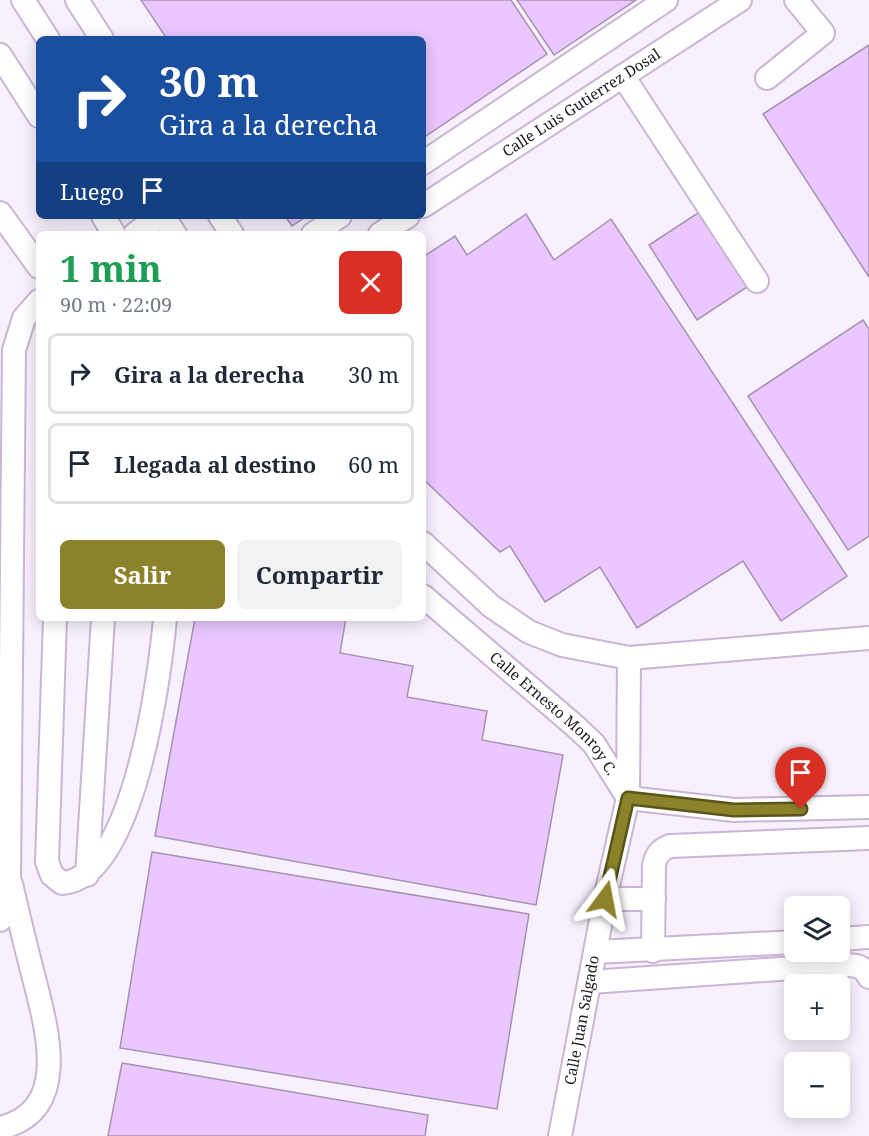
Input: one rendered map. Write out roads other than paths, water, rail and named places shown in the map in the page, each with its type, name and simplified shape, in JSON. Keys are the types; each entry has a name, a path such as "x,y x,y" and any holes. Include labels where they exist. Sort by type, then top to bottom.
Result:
{"street":[{"path":"23,0 46,36"},
{"path":"77,0 100,36"},
{"path":"426,161 666,0"},
{"name":"Calle Luis Gutierrez Dosal","path":"426,204 740,0"},
{"path":"767,78 823,33 796,0"},
{"path":"0,55 36,111"},
{"path":"623,76 757,281"},
{"path":"0,213 36,263"},
{"path":"140,231 158,219"},
{"path":"317,231 335,219"},
{"path":"385,231 403,219"},
{"path":"0,920 9,877 7,443 14,350 24,318 36,304"},
{"path":"426,546 491,606 529,632 562,645 629,658 869,638"},
{"name":"Calle Ernesto Monroy C.","path":"426,599 594,744 628,798"},
{"path":"55,621 47,862 52,875 62,884 75,883 87,875 116,834 137,780 165,621"},
{"path":"87,875 103,621"},
{"name":"Calle Juan Salgado","path":"560,1136 605,899 628,798 629,658"},
{"path":"628,798 734,810 869,807"},
{"path":"653,951 656,857 663,849 670,846 869,838"},
{"path":"0,1128 20,1124 41,1098 49,1077 48,1037 9,877"},
{"path":"605,899 654,899"},
{"path":"850,938 869,937"},
{"path":"595,952 653,951 784,943"},
{"path":"590,982 837,965 857,965 865,969 869,977"}]}
